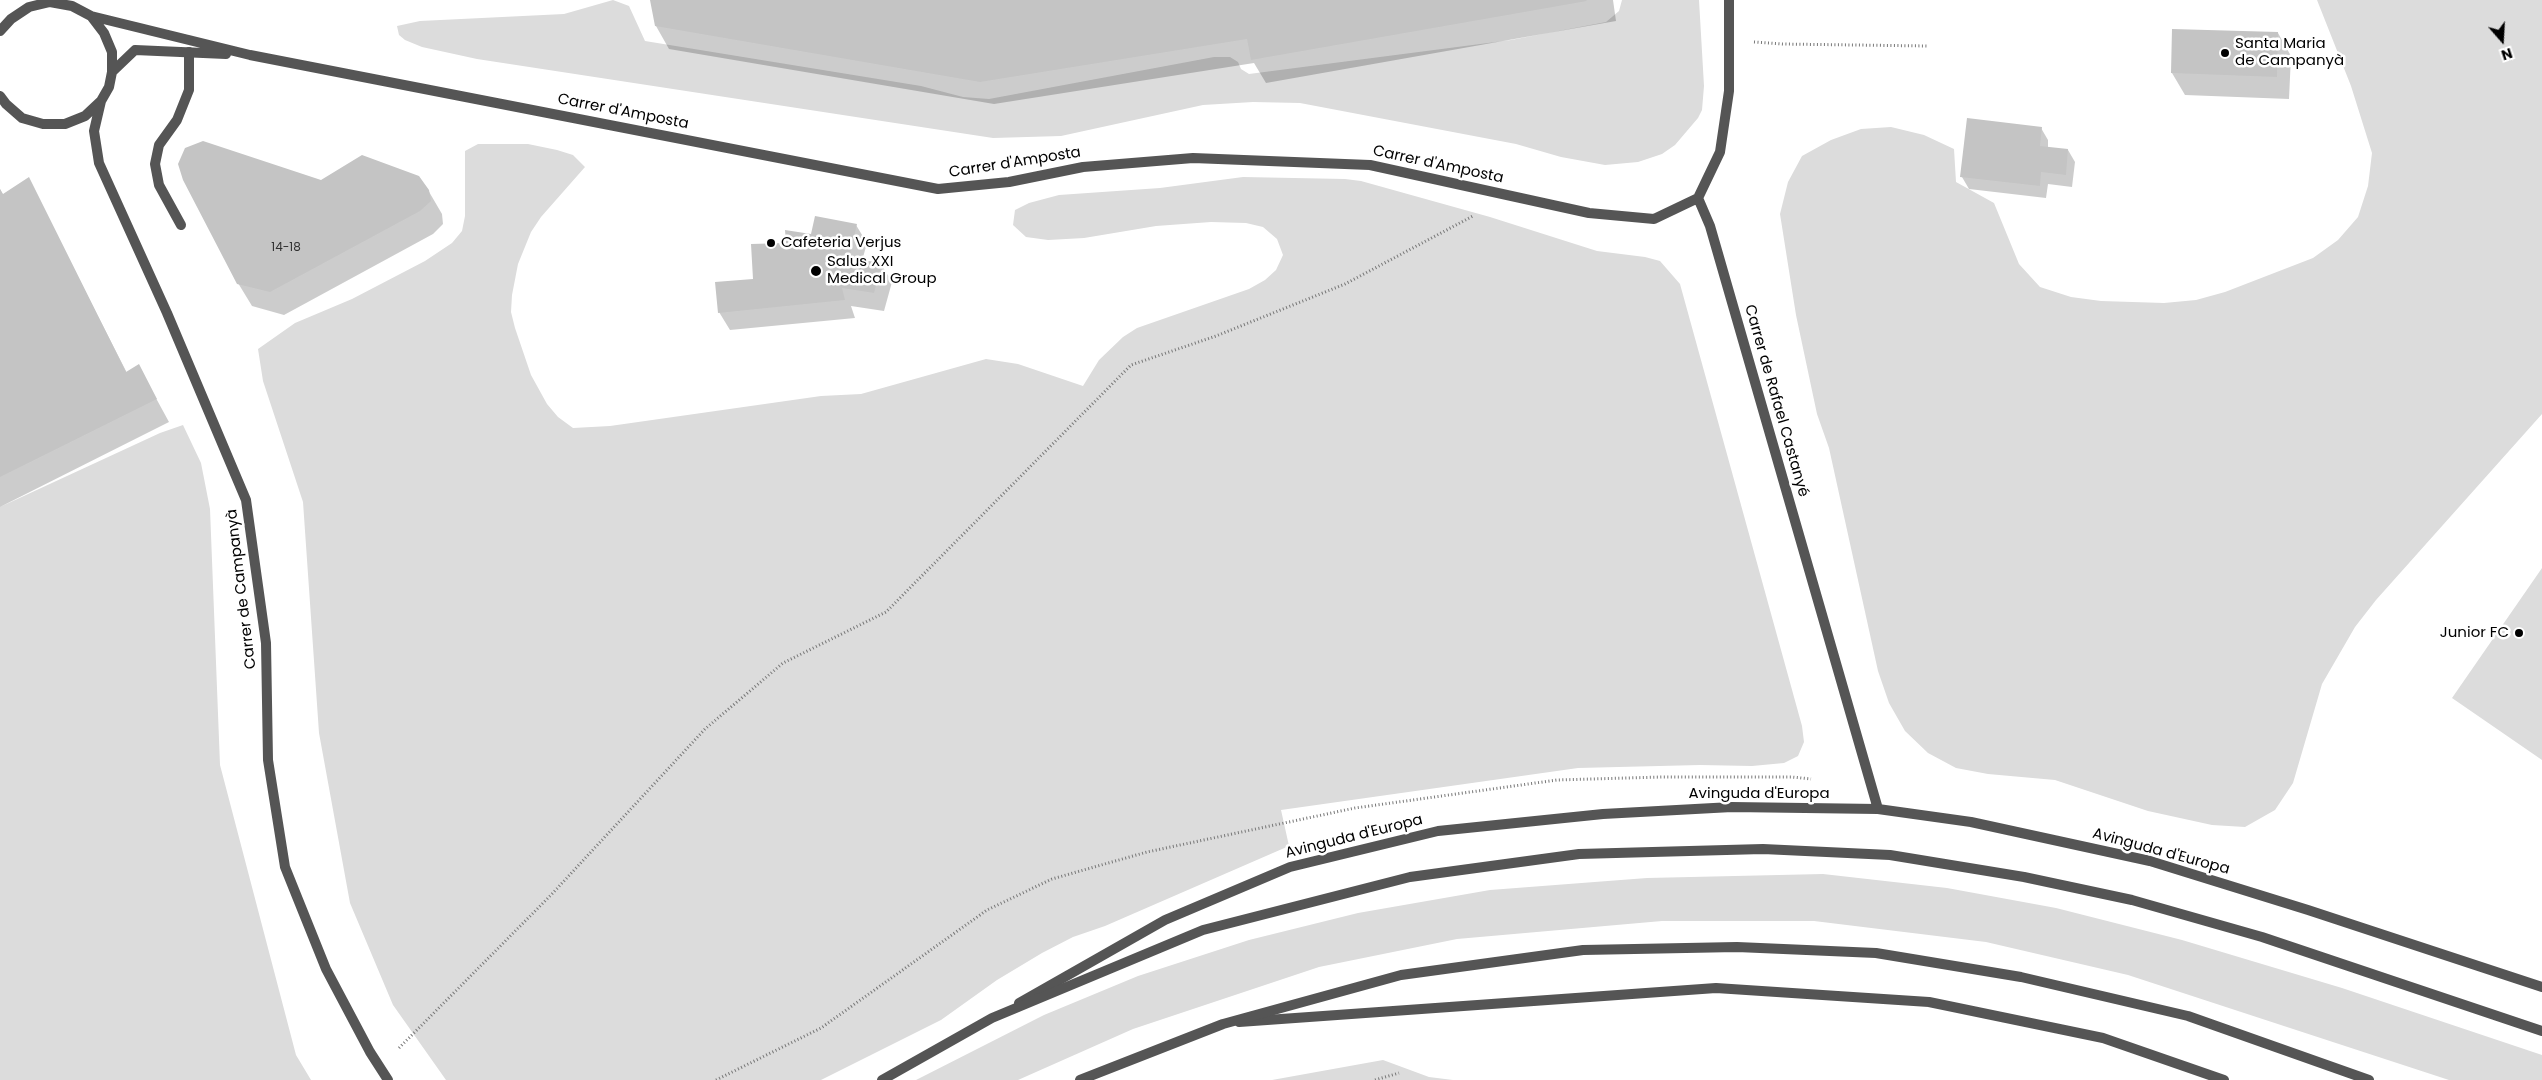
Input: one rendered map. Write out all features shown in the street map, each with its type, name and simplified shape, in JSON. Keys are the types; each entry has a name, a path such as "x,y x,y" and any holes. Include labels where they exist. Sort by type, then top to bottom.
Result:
{"street":[{"path":"1698,198 1720,152 1729,91 1729,0"},
{"name":"Carrer d'Amposta","path":"0,31 11,19 29,7 50,2 72,6 91,16 250,54 938,190 1009,182 1083,167 1193,158 1370,165 1589,213 1654,218 1698,198"},
{"path":"0,16 11,19"},
{"path":"91,16 104,32 112,52 112,72"},
{"name":"Carrer d'Amposta","path":"112,72 135,50 250,54"},
{"path":"181,225 159,185 155,164 159,145 177,120 189,90 189,52"},
{"name":"Carrer de Campanyà","path":"112,72 108,87 101,101 94,131 99,163 167,313 246,500 266,642 268,760 285,867 326,968 388,1080"},
{"path":"2,102 22,118 43,124 65,124 85,116 101,101"},
{"name":"Carrer de Rafael Castanyé","path":"1698,198 1710,226 1878,809"},
{"name":"Avinguda d'Europa","path":"882,1080 1174,916 1290,868 1438,831 1603,814 1732,807 1878,809 1971,822 2150,861 2308,910 2542,987"},
{"name":"Avinguda d'Europa","path":"992,1018 1203,930 1410,877 1579,854 1763,849 1890,856 2024,877 2132,900 2262,937 2542,1032"},
{"path":"1080,1080 1223,1024 1401,975 1583,950 1737,947 1866,953 2022,977 2188,1016 2369,1080"},
{"path":"1223,1024 1716,988 1929,1002 2103,1038 2224,1080"}],"path":[{"path":"1729,40 1782,44 1928,46"},
{"path":"380,1067 550,895 706,729 783,663 886,612 1130,364 1216,336 1345,284 1511,196"},
{"path":"1375,1080 1399,1073"}],"shaded area":[{"path":"613,0 629,6 645,41 921,86 963,97 989,99 1214,57 1230,57 1238,62 1241,69 1249,74 1511,40 1606,22 1619,11 1622,0 1699,0 1704,86 1702,110 1698,118 1675,145 1662,154 1638,162 1605,165 1561,157 1516,144 1300,103 1253,102 1203,105 1061,136 993,138 477,59 422,47 405,40 399,35 397,26 420,21 564,14"},
{"path":"2317,0 2542,0 2542,414 2376,600 2355,627 2322,684 2293,783 2275,810 2245,827 2212,825 2148,811 2055,780 1988,774 1956,768 1928,753 1905,731 1889,703 1878,671 1829,448 1817,414 1796,315 1780,214 1788,182 1802,156 1831,140 1861,129 1891,127 1924,135 1954,149 1956,182 1994,203 2019,264 2040,287 2071,297 2101,301 2164,303 2196,300 2225,292 2313,258 2338,240 2358,217 2368,186 2372,153 2351,86"},
{"path":"478,144 528,144 557,150 573,155 585,167 541,217 531,232 518,264 511,312 531,375 547,404 558,417 573,428 610,426 821,396 861,394 986,359 1018,364 1083,386 1099,360 1123,337 1137,328 1249,289 1265,280 1276,270 1283,255 1277,239 1263,227 1246,223 1211,222 1156,226 1084,238 1048,240 1026,237 1013,225 1015,210 1029,203 1059,195 1160,188 1243,177 1345,179 1361,181 1490,217 1597,251 1645,257 1660,261 1680,284 1802,726 1804,742 1798,756 1784,763 1752,766 1700,765 1578,768 1281,810 1289,846 1105,926 1073,937 997,980 941,1020 821,1080 446,1080 393,1005 350,903 319,733 303,502 263,381 258,349 295,323 352,299 425,261 452,243 462,231 465,216 465,151"},
{"path":"183,425 201,463 210,509 220,765 296,1055 311,1080 0,1080 0,507 160,433"},
{"name":"Junior FC","path":"2542,568 2542,760 2452,698"},
{"path":"1823,874 1947,888 2056,908 2182,940 2342,988 2542,1055 2542,1080 2449,1080 2128,975 1986,942 1814,921 1662,921 1457,939 1319,967 1133,1029 1018,1080 916,1080 1044,1015 1138,976 1249,940 1358,913 1490,890 1647,878"},
{"path":"1383,1060 1429,1077 1453,1080 1272,1080"}],"building":[{"path":"650,0 1587,1 1251,60 1247,39 980,82 655,26"},
{"name":"Santa Maria de Campanyà","path":"2172,29 2278,32 2277,77 2171,73"},
{"path":"1967,118 2042,127 2040,146 2068,149 2066,175 2041,172 2040,186 1960,177"},
{"path":"203,141 321,180 362,155 419,176 429,190 431,201 420,211 270,292 237,284 183,180 178,164 185,148"},
{"path":"29,177 126,372 139,364 157,399 0,477 0,189 3,194"},
{"name":"Salus XXI Medical Group","path":"815,216 857,224 849,258 882,263 874,293 842,288 845,300 718,313 715,282 753,279 751,244 786,243 785,230 811,234"}],"place":[{"name":"Santa Maria de Campanyà","path":"2225,53"},
{"name":"Cafeteria Verjus","path":"771,243"},
{"name":"Salus XXI Medical Group","path":"816,271"},
{"name":"Junior FC","path":"2519,633"}]}
